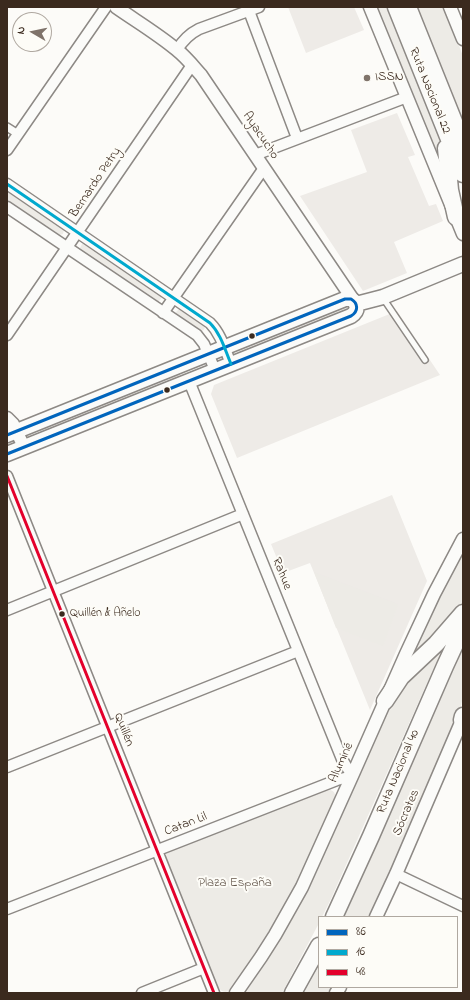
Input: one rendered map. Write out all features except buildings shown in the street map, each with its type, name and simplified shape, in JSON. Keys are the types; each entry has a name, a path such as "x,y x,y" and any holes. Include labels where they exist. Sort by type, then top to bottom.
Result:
{"main road":[{"name":"Ruta Nacional 22","path":"396,7 445,115 463,144"},
{"name":"Ruta Nacional 22","path":"408,7 445,115 463,174"},
{"path":"445,115 463,131"},
{"path":"445,115 450,190 456,217"},
{"path":"356,304 383,297 463,264"},
{"path":"7,454 351,316 356,312 356,304 350,299 345,299 12,433"},
{"path":"385,701 401,677 436,644 463,613"},
{"name":"Ruta Nacional 40","path":"334,916 463,627"},
{"path":"293,993 318,948"}],"street":[{"path":"7,150 106,7"},
{"name":"Ayacucho","path":"116,7 177,50 192,65 209,86 356,304"},
{"path":"177,50 191,33 259,7"},
{"path":"370,7 463,234"},
{"path":"450,7 463,39"},
{"path":"249,11 297,138"},
{"name":"Bernardo Petry","path":"7,335 192,65"},
{"path":"255,154 407,97"},
{"path":"7,127 18,134"},
{"path":"164,313 264,168"},
{"path":"7,184 210,323 217,331 231,364"},
{"path":"7,207 200,338 215,370"},
{"name":"Rahue","path":"189,381 342,758 352,776"},
{"path":"7,418 14,424 12,433 24,447"},
{"name":"Quillén","path":"7,476 214,993"},
{"path":"7,610 243,514"},
{"name":"Aluminé","path":"236,993 261,957 289,912 302,887 434,594 463,539"},
{"path":"7,767 298,651"},
{"name":"Sócrates","path":"376,916 463,718"},
{"name":"Catan Lil","path":"7,909 337,780 352,776"},
{"path":"396,874 463,906"},
{"path":"142,993 204,968"}],"lane":[{"path":"383,297 426,360"}],"shaded area":[{"path":"288,7 354,7 364,30 306,53"},
{"path":"397,113 415,155 408,157 429,206 436,204 443,221 394,242 407,273 363,291 300,196 367,172 351,130"},
{"path":"397,311 440,375 237,458 211,394 214,385"},
{"path":"392,495 427,581 370,710 310,563 283,573 271,544"}],"green space":[{"path":"376,7 389,7 442,140 444,176"},
{"path":"417,7 444,7 463,56 463,122"},
{"path":"7,190 62,228 64,230 63,234 58,235 7,201"},
{"path":"84,243 159,294 161,298 160,300 155,301 82,251 80,248"},
{"path":"348,304 350,307 349,310 240,354 238,351 238,348"},
{"path":"179,309 204,325 204,330 198,331 177,316 176,312"},
{"path":"178,373 180,377 41,434 39,430"},
{"path":"463,549 463,605 445,628 407,664 444,584"},
{"path":"314,572 398,604 383,646 336,628"},
{"path":"448,636 330,901 322,916 318,916 318,925 282,993 244,993 263,965 313,877 386,710 395,695"},
{"path":"463,648 463,697 455,725 369,916 344,916"},
{"name":"Plaza España","path":"330,790 335,794 335,800 295,888 271,931 231,990 227,992 222,991 218,987 166,860 167,853 170,850"},
{"path":"318,968 318,988 334,988 331,993 304,993"}],"transit line":[{"name":"16","path":"7,184 210,323 220,337 231,364"},
{"name":"86","path":"7,435 345,299 351,299 357,307 354,314 351,316 7,454"},
{"name":"48","path":"7,476 214,993"}],"place":[{"name":"ISSN","path":"367,78"},
{"name":"Quillén & Añelo","path":"62,614"}]}
